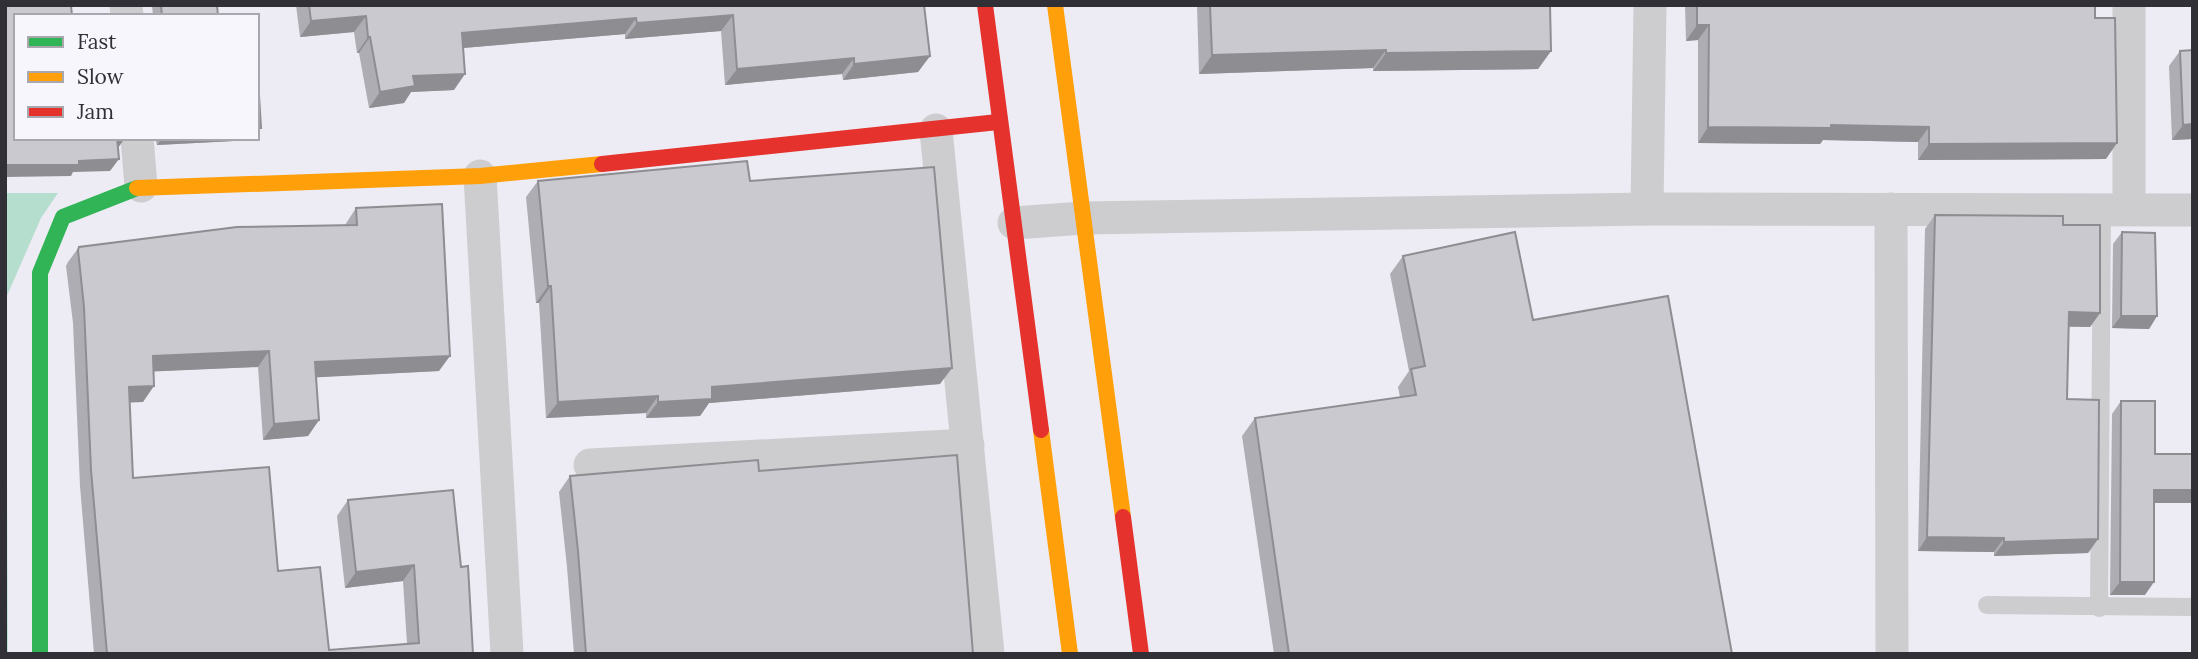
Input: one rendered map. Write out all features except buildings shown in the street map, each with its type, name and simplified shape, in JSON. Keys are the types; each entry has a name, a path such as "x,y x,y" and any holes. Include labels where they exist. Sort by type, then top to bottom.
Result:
{"street":[{"path":"985,5 1070,654"},
{"path":"1055,5 1141,654"},
{"path":"1647,209 1650,5"},
{"path":"2116,208 2129,5"},
{"path":"40,654 40,273 63,217 141,186 480,176 999,122"},
{"path":"936,130 988,654"},
{"path":"137,140 141,186"},
{"path":"480,176 507,654"},
{"path":"1014,223 1083,218 1647,209 2193,210"},
{"path":"1891,209 1892,654"},
{"path":"590,466 968,446"}],"lane":[{"path":"2099,608 2116,208"},
{"path":"1987,605 2193,607"}],"green space":[{"path":"5,193 58,193 41,218 6,298 8,654 5,654"}],"traffic: fast":[{"path":"40,654 40,273 63,217 137,188"}],"traffic: slow":[{"path":"1055,5 1123,517"},
{"path":"137,188 480,176 602,164"},
{"path":"1041,430 1070,654"}],"traffic: jam":[{"path":"985,5 1041,430"},
{"path":"602,164 998,122"},
{"path":"1123,517 1141,654"}]}
